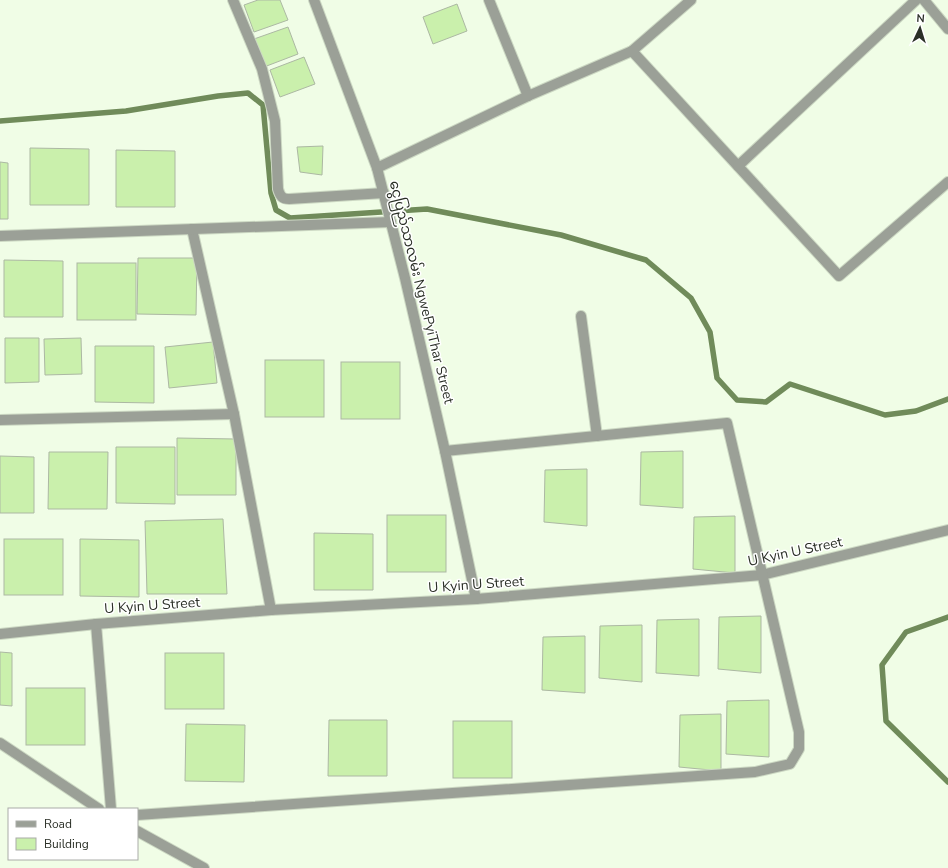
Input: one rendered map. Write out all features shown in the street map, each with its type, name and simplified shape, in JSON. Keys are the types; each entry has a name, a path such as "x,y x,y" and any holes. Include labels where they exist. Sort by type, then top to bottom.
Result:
{"street":[{"path":"233,0 262,69 273,114 278,189 281,196 285,199 290,199 384,193"},
{"name":"ငွေပြည်သာလမ်း NgwePyiThar Street","path":"314,0 378,168 445,451 476,599"},
{"path":"489,0 528,96"},
{"path":"378,168 528,96 632,51 691,0"},
{"path":"738,166 916,0"},
{"path":"924,0 948,29"},
{"path":"632,51 839,276 948,182"},
{"path":"0,236 391,222"},
{"path":"192,229 234,414 271,610"},
{"path":"581,316 597,436"},
{"path":"0,420 234,414"},
{"path":"138,815 755,772 790,764 799,749 799,732 727,423 445,451"},
{"name":"U Kyin U Street","path":"0,634 96,624 271,610 476,599 762,575 948,530"},
{"path":"96,624 111,808"},
{"path":"0,743 98,808"},
{"path":"138,832 204,868"}],"building":[{"path":"258,0 280,0 288,20 254,32 244,5"},
{"path":"457,4 467,31 433,44 423,17"},
{"path":"288,27 298,54 264,67 254,39"},
{"path":"304,57 315,84 280,97 270,70"},
{"path":"323,146 322,175 300,172 297,147"},
{"path":"30,148 89,149 89,205 30,205"},
{"path":"116,150 175,151 175,207 116,207"},
{"path":"0,162 8,163 8,219 0,219"},
{"path":"138,258 197,258 196,315 137,314"},
{"path":"4,260 63,261 63,317 4,317"},
{"path":"77,263 136,263 136,320 77,320"},
{"path":"5,338 39,338 39,382 5,383"},
{"path":"81,338 82,374 45,375 44,339"},
{"path":"213,342 217,383 169,388 165,347"},
{"path":"95,346 154,346 154,403 95,402"},
{"path":"265,360 324,360 324,417 265,417"},
{"path":"341,362 400,362 400,419 341,419"},
{"path":"177,438 236,439 236,495 177,495"},
{"path":"116,447 175,447 175,504 116,503"},
{"path":"683,451 683,508 640,505 641,452"},
{"path":"49,452 108,452 107,509 48,509"},
{"path":"0,456 34,457 34,513 0,513"},
{"path":"587,469 587,526 544,522 545,470"},
{"path":"387,515 446,515 446,572 387,572"},
{"path":"735,516 735,573 693,569 694,517"},
{"path":"223,519 227,594 147,594 145,521"},
{"path":"314,533 373,534 373,590 314,590"},
{"path":"4,539 63,539 63,595 4,595"},
{"path":"80,539 139,540 139,597 80,596"},
{"path":"761,616 761,673 718,669 719,617"},
{"path":"699,619 699,676 656,673 657,620"},
{"path":"642,625 642,682 599,678 600,626"},
{"path":"585,636 585,693 542,690 543,637"},
{"path":"0,652 12,653 12,706 0,705"},
{"path":"165,653 224,653 224,709 165,709"},
{"path":"26,688 85,688 85,745 26,745"},
{"path":"769,700 769,757 726,754 727,701"},
{"path":"721,714 721,771 679,767 680,715"},
{"path":"329,720 387,720 387,776 328,776"},
{"path":"453,721 512,721 512,778 453,778"},
{"path":"186,724 245,725 244,782 185,781"}],"waterway":[{"path":"0,121 126,111 218,96 248,93 263,105 271,193 276,210 290,218 427,209 561,235 646,260 691,298 710,332 717,378 737,400 766,402 790,384 885,415 916,411 948,399"},
{"path":"948,617 906,632 882,665 886,721 948,782"}]}
